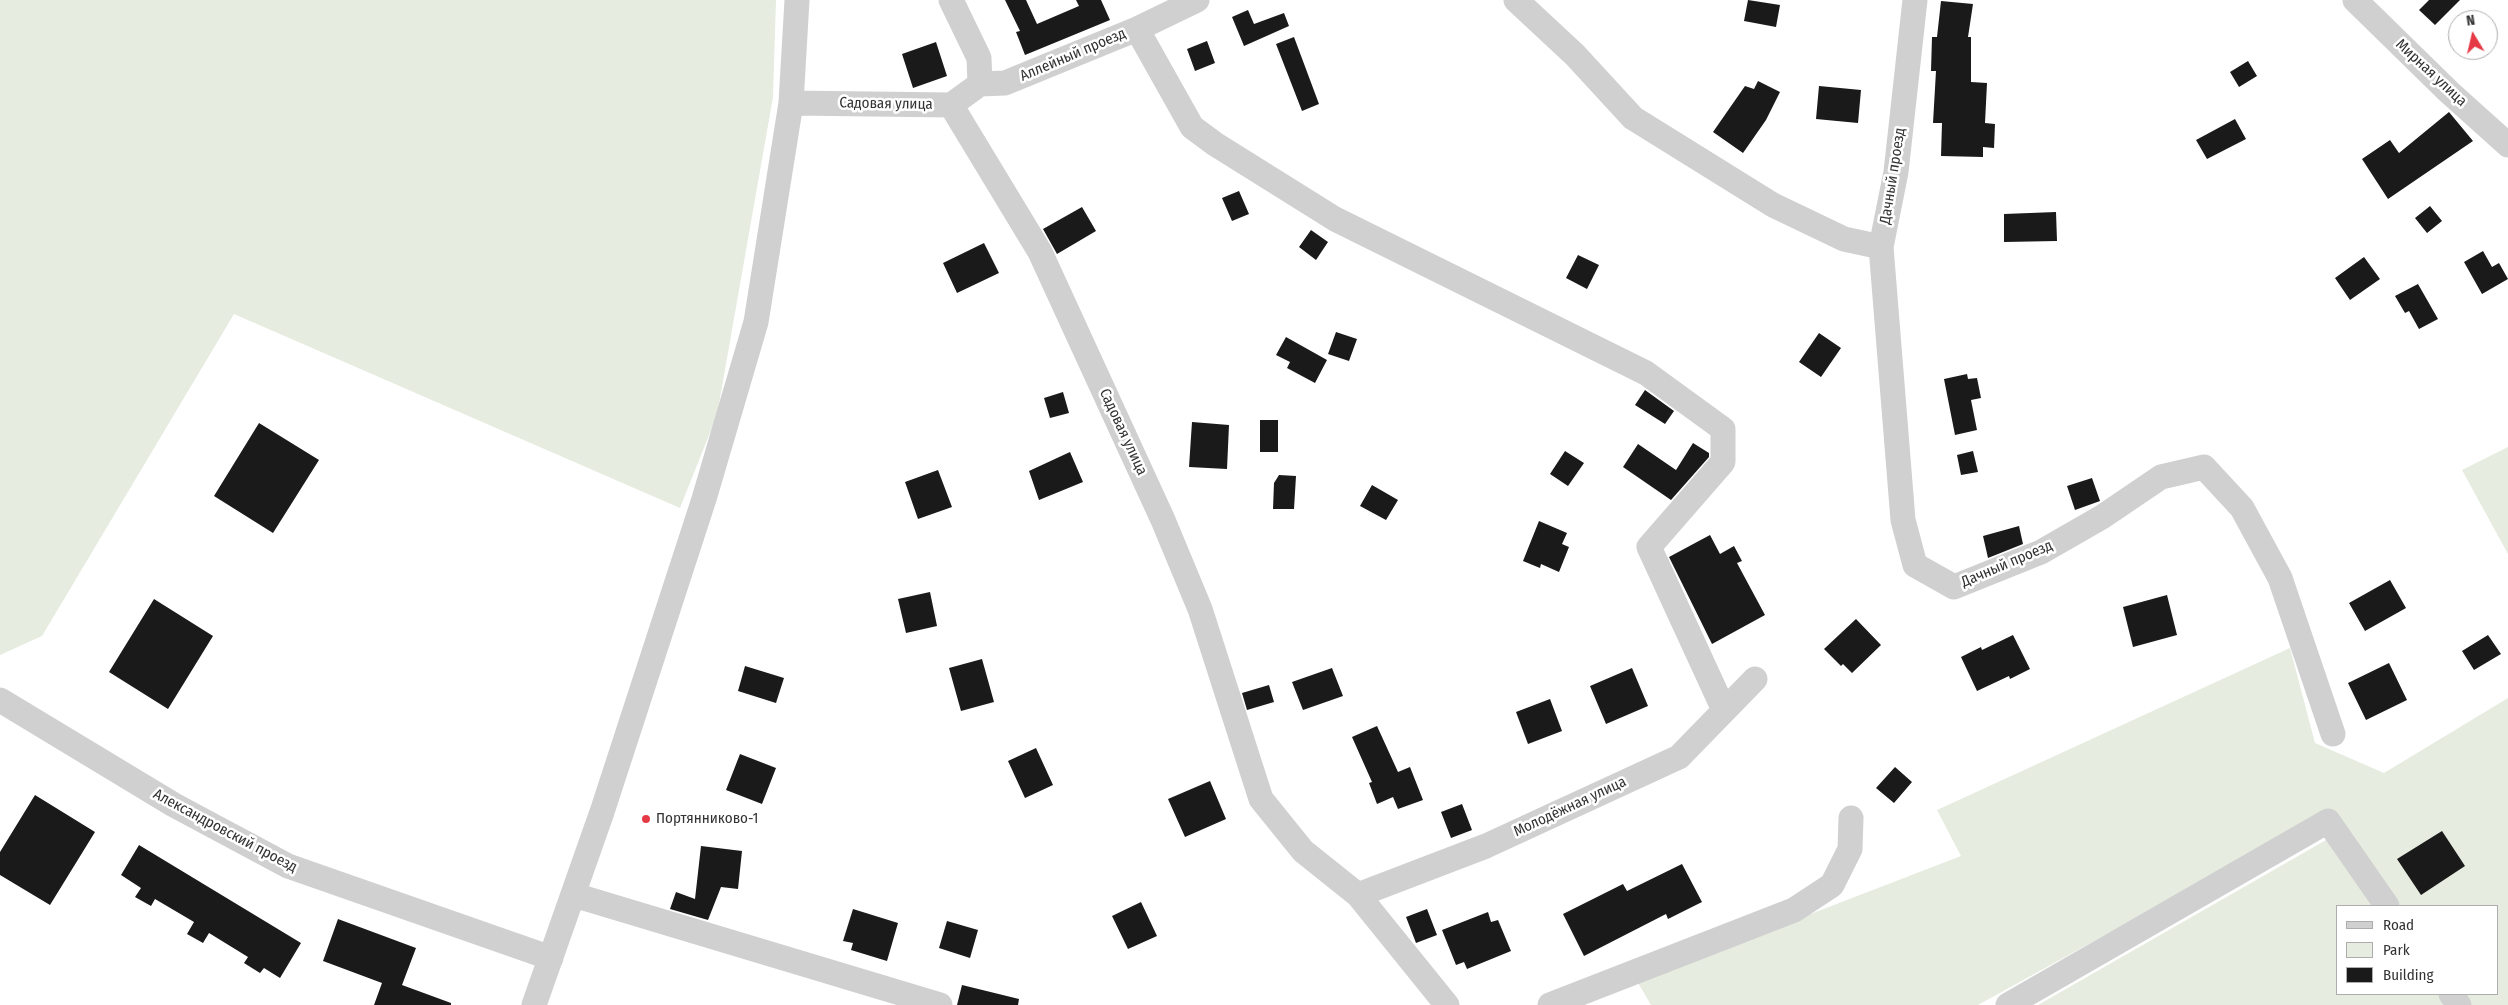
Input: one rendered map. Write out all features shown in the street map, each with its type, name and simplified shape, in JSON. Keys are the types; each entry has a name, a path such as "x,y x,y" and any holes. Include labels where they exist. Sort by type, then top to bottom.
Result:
{"street":[{"path":"534,1005 574,895 701,509 756,322 792,103 797,0"},
{"path":"951,0 979,58 980,84 951,105"},
{"name":"Аллейный проезд","path":"980,84 1005,83 1137,29 1197,0"},
{"path":"1516,0 1575,55 1632,118 1773,206 1844,239 1881,247"},
{"name":"Дачный проезд","path":"1915,0 1896,172 1881,247 1903,520 1914,565 1954,587 2041,552 2102,517 2161,478 2204,468 2242,508 2280,578 2333,734"},
{"name":"Мирная улица","path":"2355,0 2449,92 2508,145"},
{"path":"1137,29 1192,127 1214,144 1335,219 1646,373 1724,429 1723,462 1649,547 1724,710"},
{"name":"Садовая улица","path":"792,103 951,105 1040,252 1163,520 1200,609 1261,799 1303,851 1358,895 1447,1005"},
{"name":"Молодёжная улица","path":"1358,895 1486,846 1679,757 1754,679"},
{"name":"Александровский проезд","path":"0,700 174,805 288,866 551,958"},
{"path":"1550,1005 1794,910 1832,885 1850,848 1851,818"},
{"path":"2008,1005 2328,821 2386,905"},
{"path":"574,895 940,1005"}],"green space":[{"path":"0,0 776,0 773,97 717,415 680,508 234,314 42,636 0,655"},
{"path":"2508,447 2508,554 2462,470"},
{"path":"2290,648 2315,743 2384,773 2508,698 2508,1005 2038,1005 2340,832 2319,817 1978,1005 1651,1005 1637,981 1961,856 1937,810"}],"building":[{"path":"1005,0 1026,0 1037,24 1079,6 1076,0 1101,0 1110,20 1025,55 1016,32 1020,31"},
{"path":"1748,0 1780,5 1776,27 1744,21"},
{"path":"2429,0 2460,0 2435,25 2419,10"},
{"path":"1941,1 1973,4 1968,37 1971,37 1971,82 1987,83 1985,123 1995,124 1994,148 1983,147 1983,157 1941,156 1942,123 1933,123 1936,71 1931,71 1932,37 1937,37"},
{"path":"1248,10 1254,24 1284,13 1289,26 1244,46 1232,17"},
{"path":"1294,37 1319,104 1302,111 1276,44"},
{"path":"1207,41 1215,63 1195,71 1187,49"},
{"path":"936,42 947,76 913,88 902,54"},
{"path":"2248,61 2257,76 2239,87 2230,72"},
{"path":"1758,81 1780,92 1766,120 1743,153 1713,132 1745,86 1754,89"},
{"path":"1819,86 1861,90 1858,123 1816,119"},
{"path":"2449,112 2473,141 2388,199 2362,159 2390,140 2399,153"},
{"path":"2235,119 2246,139 2207,159 2196,140"},
{"path":"1239,191 1249,214 1232,221 1222,198"},
{"path":"2430,206 2442,221 2427,233 2415,218"},
{"path":"1082,207 1096,231 1057,254 1043,229"},
{"path":"2056,212 2057,241 2004,242 2004,214"},
{"path":"1311,230 1328,242 1316,260 1299,247"},
{"path":"984,243 999,273 957,293 943,263"},
{"path":"2483,251 2492,267 2499,263 2508,279 2482,294 2464,262"},
{"path":"1578,255 1599,265 1587,289 1566,278"},
{"path":"2364,257 2380,279 2350,300 2335,278"},
{"path":"2418,284 2438,319 2419,329 2409,311 2405,313 2395,296"},
{"path":"1336,332 1357,339 1349,361 1328,354"},
{"path":"1819,333 1841,348 1821,377 1799,362"},
{"path":"1286,337 1327,360 1315,383 1287,368 1290,362 1276,355"},
{"path":"1967,374 1968,379 1977,378 1981,398 1971,400 1977,430 1955,435 1944,379"},
{"path":"1645,390 1674,411 1665,424 1635,405"},
{"path":"1063,392 1069,413 1050,418 1044,398"},
{"path":"1260,420 1278,420 1278,452 1260,452"},
{"path":"1192,422 1229,425 1227,469 1189,467"},
{"path":"259,423 319,460 273,533 214,496"},
{"path":"1693,443 1709,453 1709,457 1671,500 1623,467 1638,444 1676,470"},
{"path":"1565,451 1584,463 1568,486 1550,474"},
{"path":"1973,451 1978,472 1961,475 1957,455"},
{"path":"1070,452 1083,482 1039,500 1029,471"},
{"path":"938,470 952,507 918,519 905,482"},
{"path":"1279,475 1296,476 1294,509 1273,509 1274,483"},
{"path":"2092,478 2100,501 2075,510 2067,486"},
{"path":"1372,485 1398,500 1386,520 1360,506"},
{"path":"1539,521 1567,533 1562,544 1569,547 1559,572 1541,564 1540,568 1523,561"},
{"path":"2019,526 2023,544 1988,558 1983,536"},
{"path":"1710,535 1720,554 1734,546 1742,561 1737,563 1765,615 1712,644 1669,557"},
{"path":"2390,580 2406,608 2365,631 2349,603"},
{"path":"930,592 937,626 906,633 898,599"},
{"path":"2167,595 2177,635 2133,647 2123,607"},
{"path":"154,599 213,636 168,709 109,672"},
{"path":"1856,619 1881,645 1852,673 1843,664 1841,666 1824,649"},
{"path":"2013,635 2030,669 2010,679 2009,676 1977,691 1961,657 1981,647 1982,650"},
{"path":"2488,635 2501,654 2474,670 2462,651"},
{"path":"982,659 994,702 961,711 949,668"},
{"path":"2389,663 2407,700 2366,720 2348,683"},
{"path":"745,666 784,678 776,703 738,691"},
{"path":"1332,668 1343,696 1303,710 1292,682"},
{"path":"1632,668 1648,706 1606,724 1590,686"},
{"path":"1269,685 1274,702 1247,710 1242,693"},
{"path":"1550,699 1562,731 1528,744 1516,712"},
{"path":"1377,726 1398,772 1410,767 1423,800 1398,809 1393,797 1377,804 1369,783 1372,782 1352,737"},
{"path":"1036,748 1053,785 1025,798 1008,761"},
{"path":"740,754 776,768 762,804 726,790"},
{"path":"1895,767 1912,782 1894,803 1876,788"},
{"path":"1210,781 1226,819 1185,837 1168,799"},
{"path":"35,795 95,832 50,905 0,875 0,852"},
{"path":"1462,804 1472,830 1451,838 1441,812"},
{"path":"2442,831 2465,866 2421,895 2397,859"},
{"path":"139,845 301,943 280,978 264,968 260,973 244,963 248,957 209,933 203,943 187,934 194,922 155,899 151,906 135,897 141,888 121,875"},
{"path":"701,846 742,851 738,889 721,887 708,920 670,909 676,892 695,899"},
{"path":"1682,864 1702,902 1668,919 1666,914 1584,956 1563,914 1623,884 1627,891"},
{"path":"1141,902 1157,936 1128,949 1112,916"},
{"path":"853,909 898,923 887,961 851,950 853,943 843,941"},
{"path":"1427,909 1437,935 1416,943 1406,917"},
{"path":"1488,912 1491,922 1498,920 1511,951 1467,969 1464,962 1456,965 1442,930"},
{"path":"338,919 416,948 402,985 451,1003 451,1005 374,1005 382,983 323,961"},
{"path":"947,921 978,930 970,958 939,948"},
{"path":"962,985 1019,999 1018,1005 957,1005"}],"place":[{"name":"Портянниково-1","path":"646,819"}]}
